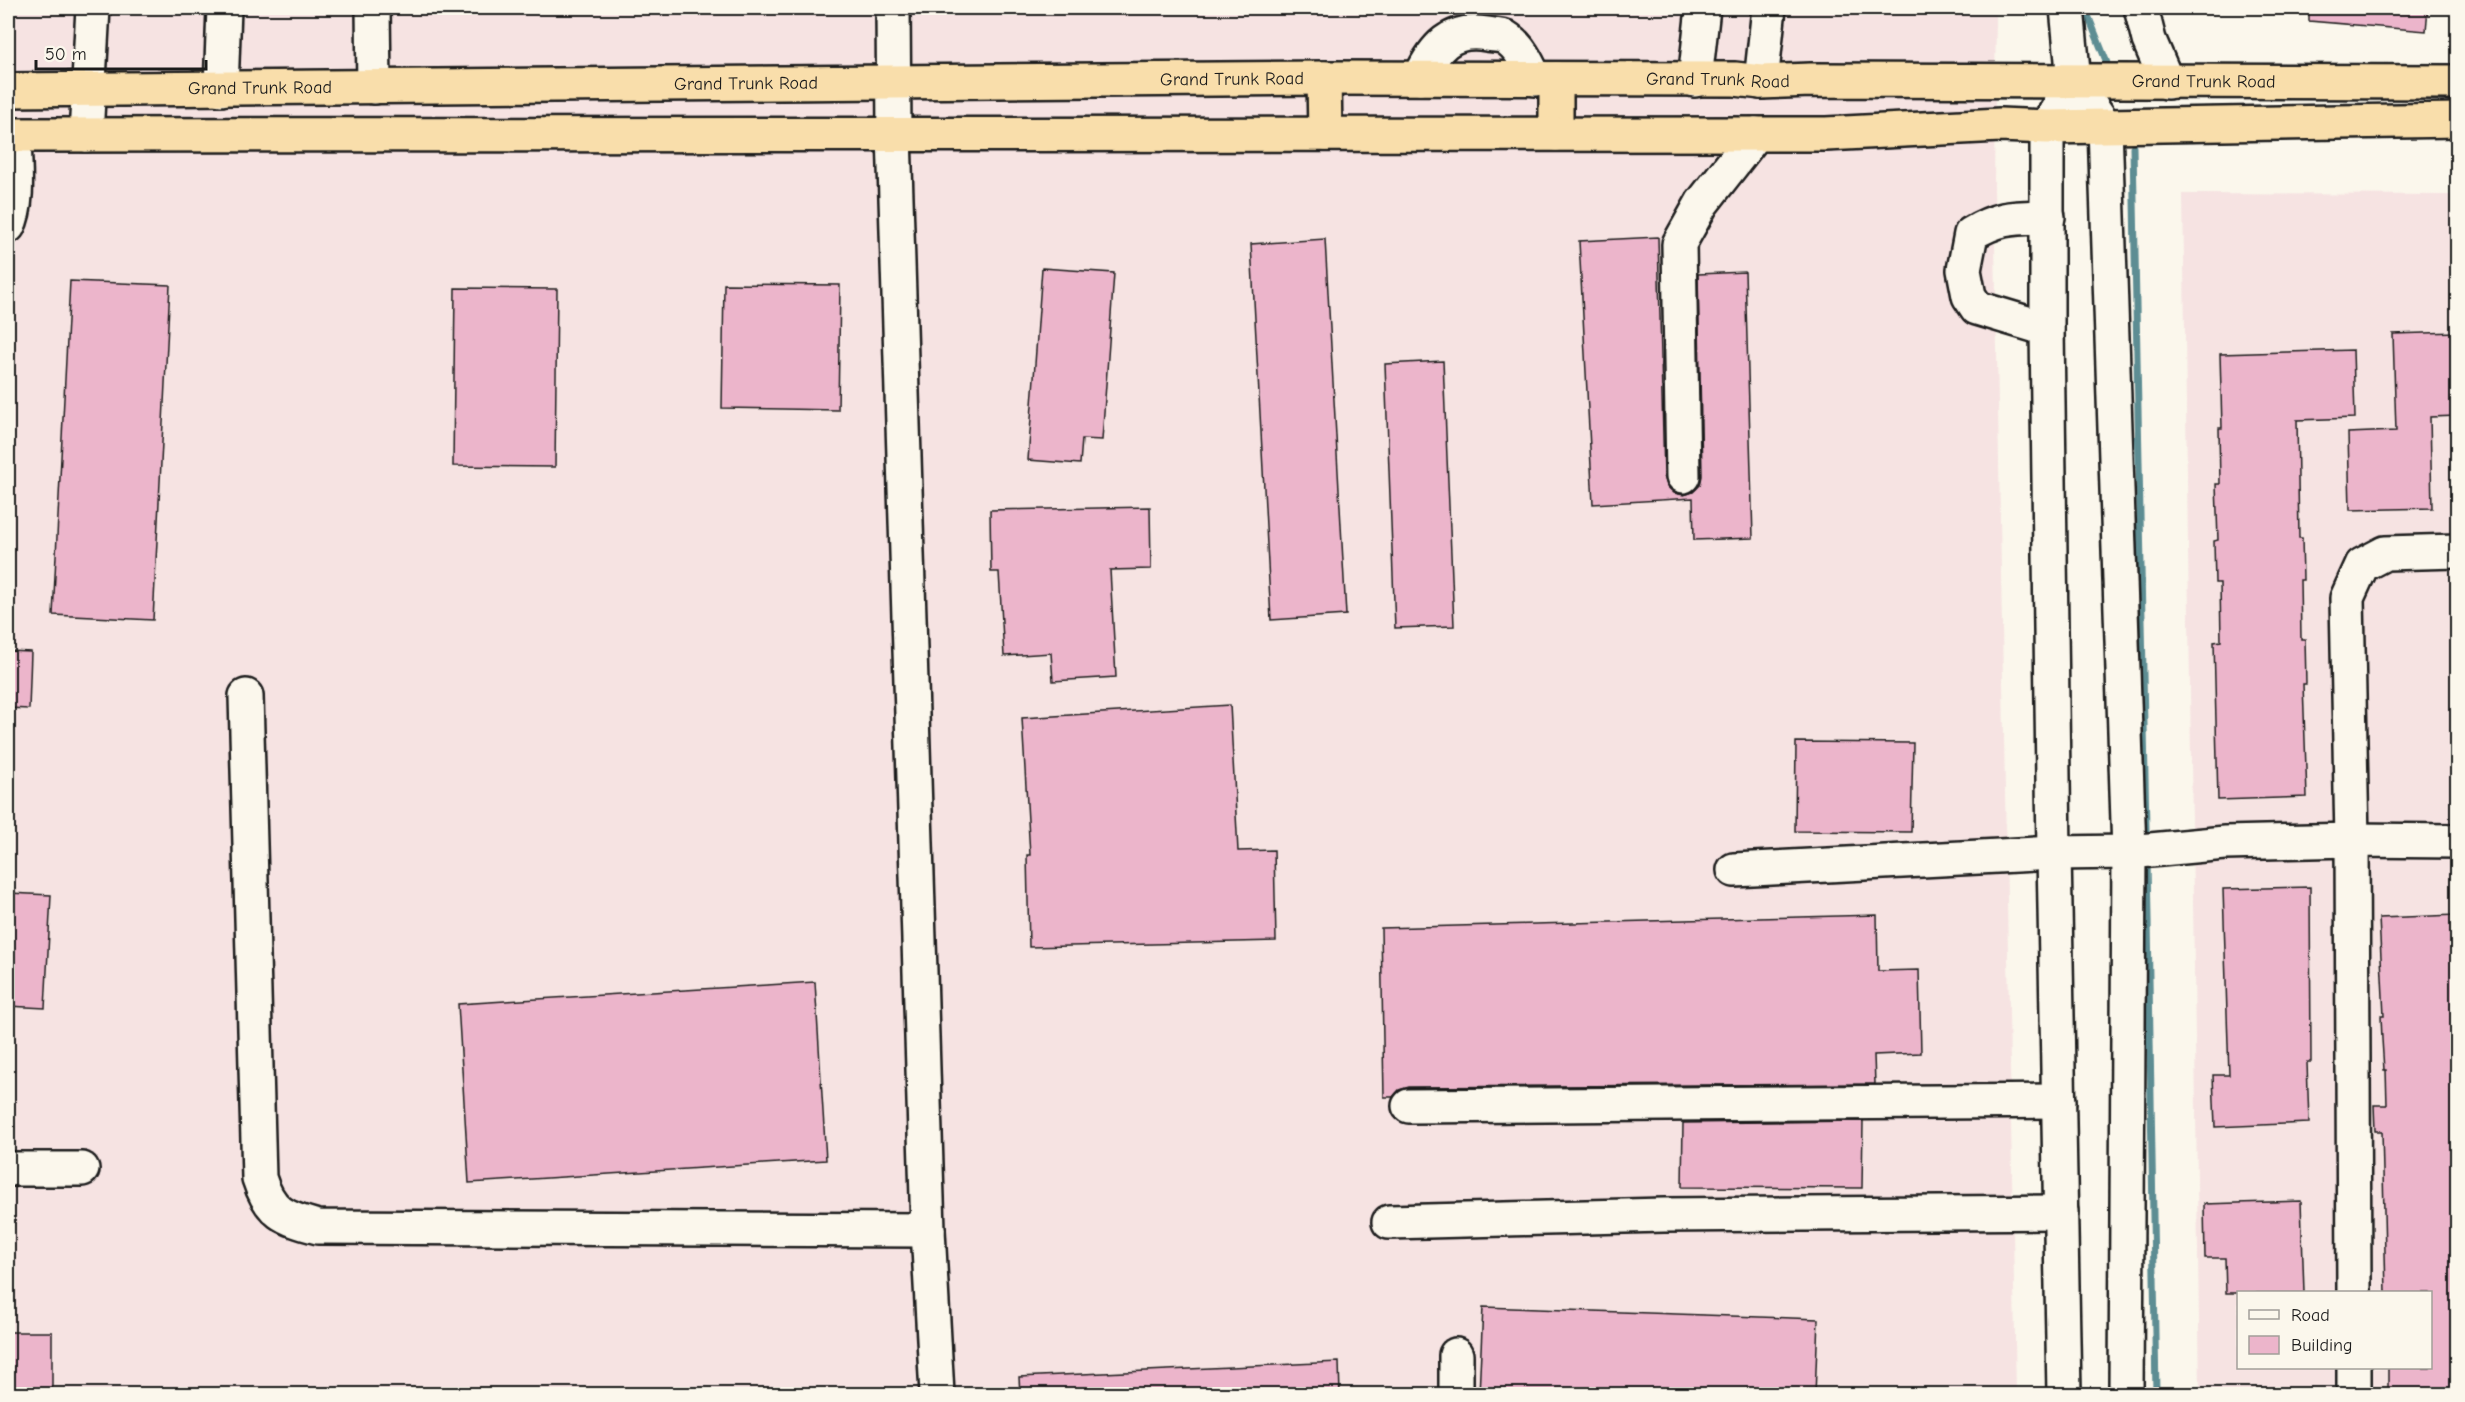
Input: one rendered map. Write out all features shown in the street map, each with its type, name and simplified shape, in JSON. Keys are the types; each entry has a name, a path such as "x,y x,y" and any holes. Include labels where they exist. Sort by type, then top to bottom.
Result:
{"highway":[{"name":"Grand Trunk Road","path":"8,90 1324,78 1761,82 1811,80 2457,82"},
{"path":"1324,78 1325,134"},
{"path":"1545,79 1556,134"},
{"path":"11,135 1826,134 2000,125 2047,127 2457,120"}],"street":[{"path":"86,135 93,8"},
{"path":"221,89 224,8"},
{"path":"373,8 374,87"},
{"path":"893,8 894,134 928,1230 937,1395"},
{"path":"1695,80 1703,8"},
{"path":"1761,82 1769,8"},
{"path":"2067,8 2074,81 2105,126 2129,852 2126,1395"},
{"path":"2141,8 2149,40 2167,82"},
{"path":"1420,78 1430,57 1445,40 1476,32 1504,37 1545,79"},
{"path":"2064,1395 2054,853 2047,329 2047,127 2074,81"},
{"path":"1683,476 1679,244 1702,203 1756,134"},
{"path":"8,226 13,216 15,200 11,135"},
{"path":"2047,329 1977,308 1969,296 1964,270 1971,234 1988,223 2005,218 2048,217"},
{"path":"2354,1291 2352,840 2347,598 2362,565 2385,553 2457,550"},
{"path":"246,696 259,1178 265,1196 275,1210 293,1221 318,1227 928,1230"},
{"path":"1734,870 2054,853 2129,852 2225,843 2352,840 2457,841"},
{"path":"1409,1106 2059,1101"},
{"path":"8,1169 82,1169"},
{"path":"1389,1222 1664,1215 2061,1212"},
{"path":"1456,1355 1456,1395"},
{"path":"2354,1369 2354,1395"}],"shaded area":[{"path":"8,8 1996,8 1994,187 2016,1394 8,1394"},
{"path":"2183,194 2457,195 2457,1394 2200,1394"}],"building":[{"path":"2309,8 2428,8 2426,31 2309,21"},
{"path":"1658,237 1664,476 1667,486 1674,493 1684,495 1693,492 1700,485 1702,476 1698,274 1745,272 1753,538 1694,540 1693,498 1593,504 1579,241"},
{"path":"1325,239 1346,615 1271,620 1251,244"},
{"path":"1042,268 1114,273 1102,440 1082,439 1080,464 1028,460"},
{"path":"70,281 170,285 153,620 53,615"},
{"path":"724,284 840,285 838,410 722,408"},
{"path":"455,288 557,289 555,467 453,466"},
{"path":"2457,332 2457,416 2430,417 2432,508 2350,510 2348,433 2396,431 2393,334"},
{"path":"2353,350 2355,418 2297,420 2299,538 2302,538 2303,580 2300,580 2301,639 2305,639 2306,684 2303,684 2307,797 2218,800 2214,642 2221,641 2220,583 2215,583 2214,541 2218,540 2216,484 2220,484 2219,428 2222,428 2220,354"},
{"path":"1443,361 1454,626 1395,628 1385,364"},
{"path":"1150,507 1151,569 1110,570 1116,677 1053,681 1051,653 1004,656 999,572 991,572 990,510"},
{"path":"8,651 31,652 29,709 8,708"},
{"path":"1230,705 1238,851 1274,850 1276,941 1029,947 1027,855 1030,855 1022,718"},
{"path":"1796,742 1913,743 1911,832 1795,831"},
{"path":"2310,887 2311,1062 2307,1062 2309,1123 2215,1127 2213,1075 2229,1075 2223,889"},
{"path":"8,893 51,895 45,1008 8,1006"},
{"path":"1877,915 1878,971 1919,970 1921,1053 1874,1055 1875,1084 1409,1087 1399,1090 1393,1097 1384,1097 1381,928"},
{"path":"2457,915 2457,1395 2388,1395 2388,1369 2432,1369 2432,1291 2386,1291 2382,1131 2375,1131 2374,1105 2387,1105 2381,1016 2384,1016 2379,918"},
{"path":"815,982 826,1160 469,1183 458,1004"},
{"path":"1863,1121 1862,1188 1682,1187 1683,1123"},
{"path":"2301,1201 2304,1291 2226,1293 2225,1258 2205,1258 2204,1204"},
{"path":"1483,1307 1818,1319 1815,1395 1479,1395"},
{"path":"8,1332 52,1332 52,1395 8,1395"},
{"path":"1339,1362 1340,1395 1020,1395 1019,1377"}],"waterway":[{"path":"2085,8 2109,68"},
{"path":"2133,147 2146,830"},
{"path":"2147,860 2156,1394"}]}
